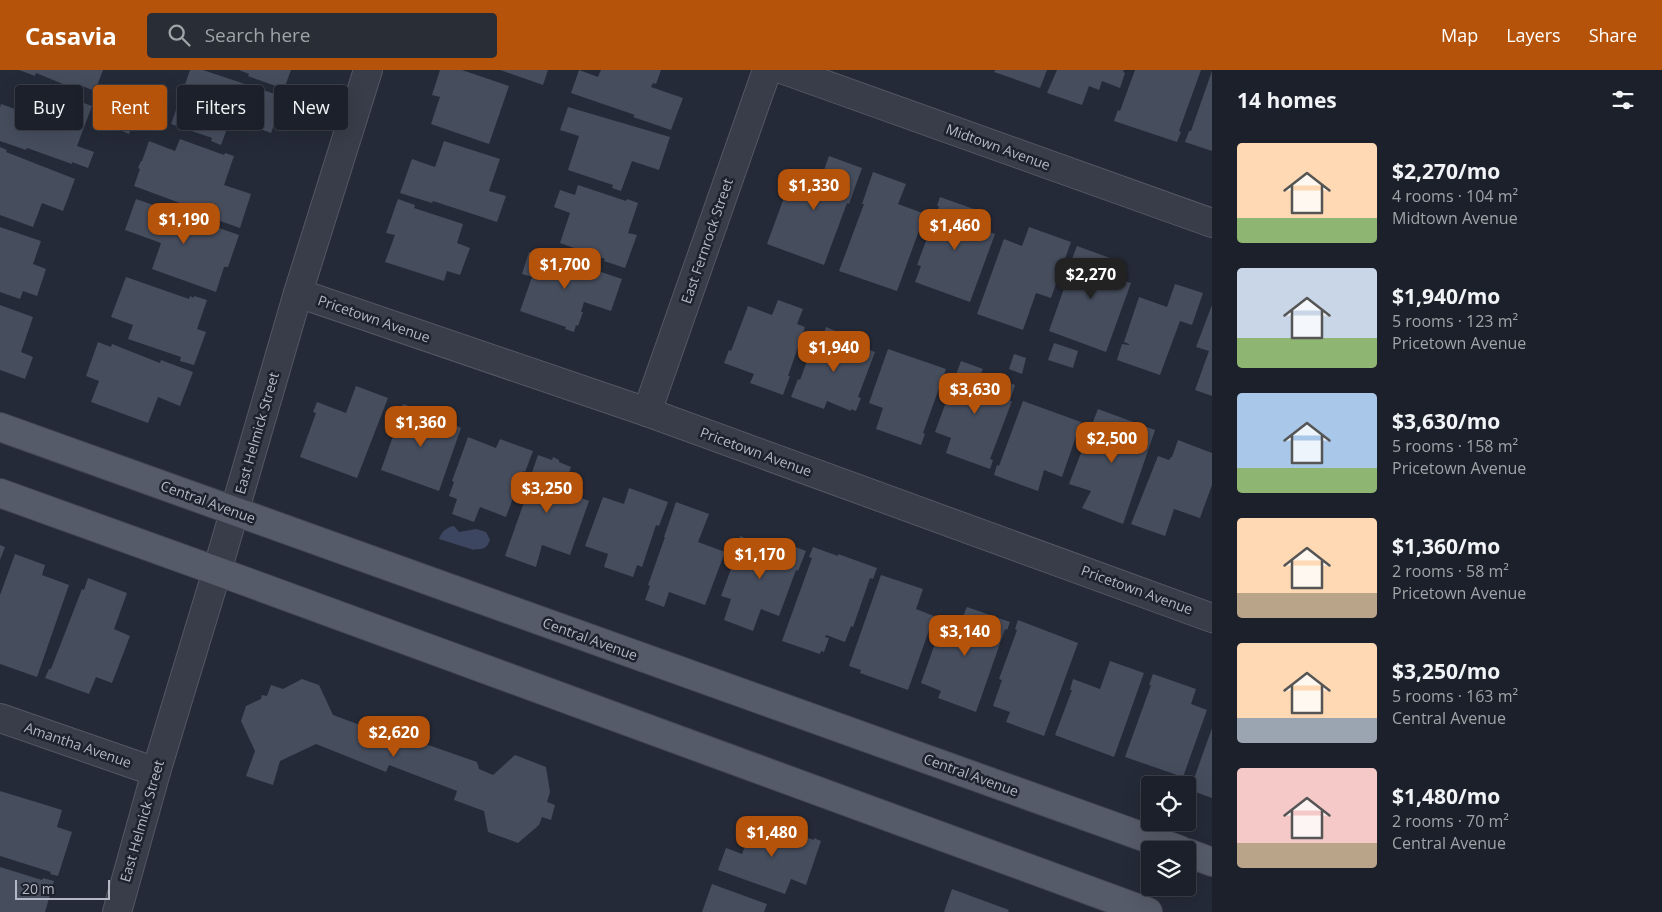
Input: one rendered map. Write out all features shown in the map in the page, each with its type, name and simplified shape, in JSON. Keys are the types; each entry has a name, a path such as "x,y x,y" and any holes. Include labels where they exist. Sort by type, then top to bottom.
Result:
{"main road":[{"name":"Central Avenue","path":"0,427 1155,841"},
{"path":"0,493 1148,912"},
{"path":"1196,856 1212,862"}],"street":[{"name":"East Helmick Street","path":"117,912 156,772 298,293 368,70"},
{"name":"East Fernrock Street","path":"647,412 766,70"},
{"name":"Midtown Avenue","path":"784,70 1212,223"},
{"name":"Pricetown Avenue","path":"298,293 647,412 1212,618"},
{"name":"Amantha Avenue","path":"0,718 156,772"}],"water":[{"path":"454,526 459,532 476,529 486,532 490,540 489,543 484,548 474,550 439,539 445,530"}],"building":[{"path":"19,70 103,70 97,85 93,85 93,90 83,85 65,85 36,73 35,76"},
{"path":"190,70 203,70 248,85 185,85"},
{"path":"239,70 291,70 285,85 274,85 248,76 249,74"},
{"path":"440,70 462,70 509,86 489,144 431,124 440,97 432,95"},
{"path":"500,70 548,70 543,85"},
{"path":"579,70 598,77 601,70 661,70 656,84 653,83 651,87 683,98 671,130 633,117 635,115 571,93"},
{"path":"995,70 1047,70 1040,88 994,72"},
{"path":"1057,70 1124,70 1123,72 1125,73 1120,88 1102,81 1099,90 1089,86 1082,105 1047,93"},
{"path":"1135,70 1201,70 1179,131 1181,132 1177,142 1114,121 1118,110 1120,111"},
{"path":"1212,71 1212,151 1185,142 1189,131 1191,131"},
{"path":"264,90 274,94 274,125 271,133 263,130"},
{"path":"83,103 92,106 83,130"},
{"path":"1,104 15,109 15,130 83,130 77,146 94,152 88,168 0,141"},
{"path":"177,107 177,126 171,124"},
{"path":"568,107 670,137 659,170 632,161 621,191 612,188 613,185 568,170 579,136 560,130"},
{"path":"120,130 130,130 129,134"},
{"path":"189,130 227,130 221,145 211,141 212,138"},
{"path":"180,139 224,155 225,153 234,156 224,185 251,194 240,228 203,215 204,212 134,186 140,169 138,168 149,141 175,151"},
{"path":"444,141 500,159 489,191 506,196 497,222 433,201 432,203 400,193 412,159 435,167"},
{"path":"0,147 7,150 6,152 75,179 63,211 42,203 33,227 0,215"},
{"path":"829,156 862,168 824,265 767,244 789,184 791,173 819,184"},
{"path":"873,172 906,184 898,204 928,215 924,226 921,225 897,291 839,271 864,204 862,204"},
{"path":"578,185 626,201 627,199 638,203 628,233 637,235 625,268 560,243 570,213 554,207 560,190 575,195"},
{"path":"940,197 985,213 979,228 995,234 970,302 915,282 921,266 917,265 939,206 937,206"},
{"path":"136,199 239,235 228,267 224,267 216,292 152,269 161,243 125,230"},
{"path":"398,199 415,205 414,208 463,224 457,243 470,248 460,275 447,271 444,281 385,262 395,235 386,233"},
{"path":"0,227 41,241 33,264 46,269 37,296 23,291 20,299 0,292"},
{"path":"1029,227 1071,242 1051,298 1036,293 1023,330 977,314 1004,239 1022,246"},
{"path":"1077,246 1121,262 1115,278 1131,283 1106,352 1049,331 1074,260 1072,259"},
{"path":"529,252 539,256 540,253 585,269 586,267 622,279 611,311 584,302 581,312 583,312 574,332 565,329 566,327 520,311 532,277 522,274"},
{"path":"126,277 189,299 190,296 194,298 194,296 207,300 197,329 206,332 194,365 180,361 181,357 128,339 133,325 111,317"},
{"path":"1175,284 1203,293 1192,325 1180,321 1160,375 1117,360 1122,344 1129,345 1124,342 1139,297 1167,307"},
{"path":"778,300 803,309 797,324 805,327 783,395 750,383 754,374 724,363 729,350 731,351 748,306 772,315"},
{"path":"0,305 33,317 21,352 33,357 25,379 0,370"},
{"path":"1212,305 1212,396 1195,390 1209,351 1196,347"},
{"path":"826,327 838,332 837,335 848,339 847,341 875,352 858,397 861,398 856,411 851,409 851,411 827,401 824,409 791,397 798,379 800,380 816,337 822,340"},
{"path":"98,342 111,347 112,344 160,363 161,360 193,372 180,406 158,397 148,423 91,402 99,381 86,376"},
{"path":"1054,343 1078,351 1073,368 1048,360"},
{"path":"888,349 946,369 923,433 925,434 921,445 876,429 883,408 869,403"},
{"path":"1014,354 1026,358 1022,374 1009,369"},
{"path":"961,361 983,369 981,373 1015,385 1010,401 1012,401 990,459 993,460 990,469 946,453 951,438 935,432"},
{"path":"356,386 388,398 357,478 300,457 316,413 313,412 317,402 346,413"},
{"path":"1023,401 1081,422 1062,477 1044,470 1038,491 994,475"},
{"path":"403,404 435,415 435,418 444,422 445,420 461,428 439,491 381,470"},
{"path":"1098,409 1155,430 1123,524 1082,508 1091,491 1069,484"},
{"path":"468,437 496,448 500,439 533,451 525,472 523,471 506,517 480,507 474,522 452,514 457,499 449,496 454,482 452,481"},
{"path":"1178,440 1212,453 1212,485 1200,518 1174,509 1165,536 1131,524 1158,456 1169,460 1172,457"},
{"path":"538,455 552,460 553,457 571,467 561,496 565,498 567,492 589,501 570,555 542,545 536,567 505,556 528,491 526,490"},
{"path":"629,488 668,502 659,526 656,525 642,567 637,565 633,577 604,567 608,554 585,546 603,497 624,504"},
{"path":"676,502 709,514 698,542 725,552 705,605 669,592 664,607 645,600 650,586 648,585"},
{"path":"740,536 769,547 772,538 806,551 798,571 796,570 779,616 761,609 753,631 724,620 731,599 721,596 738,550 736,550"},
{"path":"0,545 5,547 0,560"},
{"path":"813,547 877,568 873,579 870,578 853,627 851,626 845,642 826,635 825,637 829,638 824,652 821,651 820,654 782,641 812,558 809,557"},
{"path":"15,554 45,565 42,575 69,585 37,677 0,664 0,595"},
{"path":"881,575 923,589 916,609 934,616 908,690 860,673 861,670 849,666"},
{"path":"88,578 127,593 114,629 130,636 112,683 96,677 89,694 45,678 49,669 51,669"},
{"path":"967,607 1010,622 1007,630 1005,629 976,712 938,698 941,691 921,683 945,615 961,621"},
{"path":"1018,620 1078,643 1044,736 1006,722 1010,712 993,706 1002,680 999,679 1017,630 1015,629"},
{"path":"1110,661 1144,673 1114,757 1055,735 1072,690 1070,690 1073,679 1100,689"},
{"path":"1153,674 1196,689 1191,704 1207,710 1183,776 1125,757 1151,685 1149,685"},
{"path":"302,679 319,685 333,715 390,736 391,732 477,762 479,769 493,775 515,755 546,767 550,792 547,802 555,805 551,820 542,817 539,825 518,843 488,832 484,811 454,800 457,791 389,765 386,772 316,744 280,761 273,785 246,776 255,751 241,721 246,706 261,699 262,695 267,696 271,685 283,689"},
{"path":"1212,728 1212,798 1196,792 1195,776"},
{"path":"0,791 62,810 57,827 72,832 58,876 0,856"},
{"path":"755,819 821,841 806,885 791,879 785,894 718,870 726,848 742,854"},
{"path":"0,867 42,880 43,878 54,881 45,912 0,912"},
{"path":"712,884 767,904 764,912 702,912"},
{"path":"952,889 1009,910 1008,912 944,912"}]}
